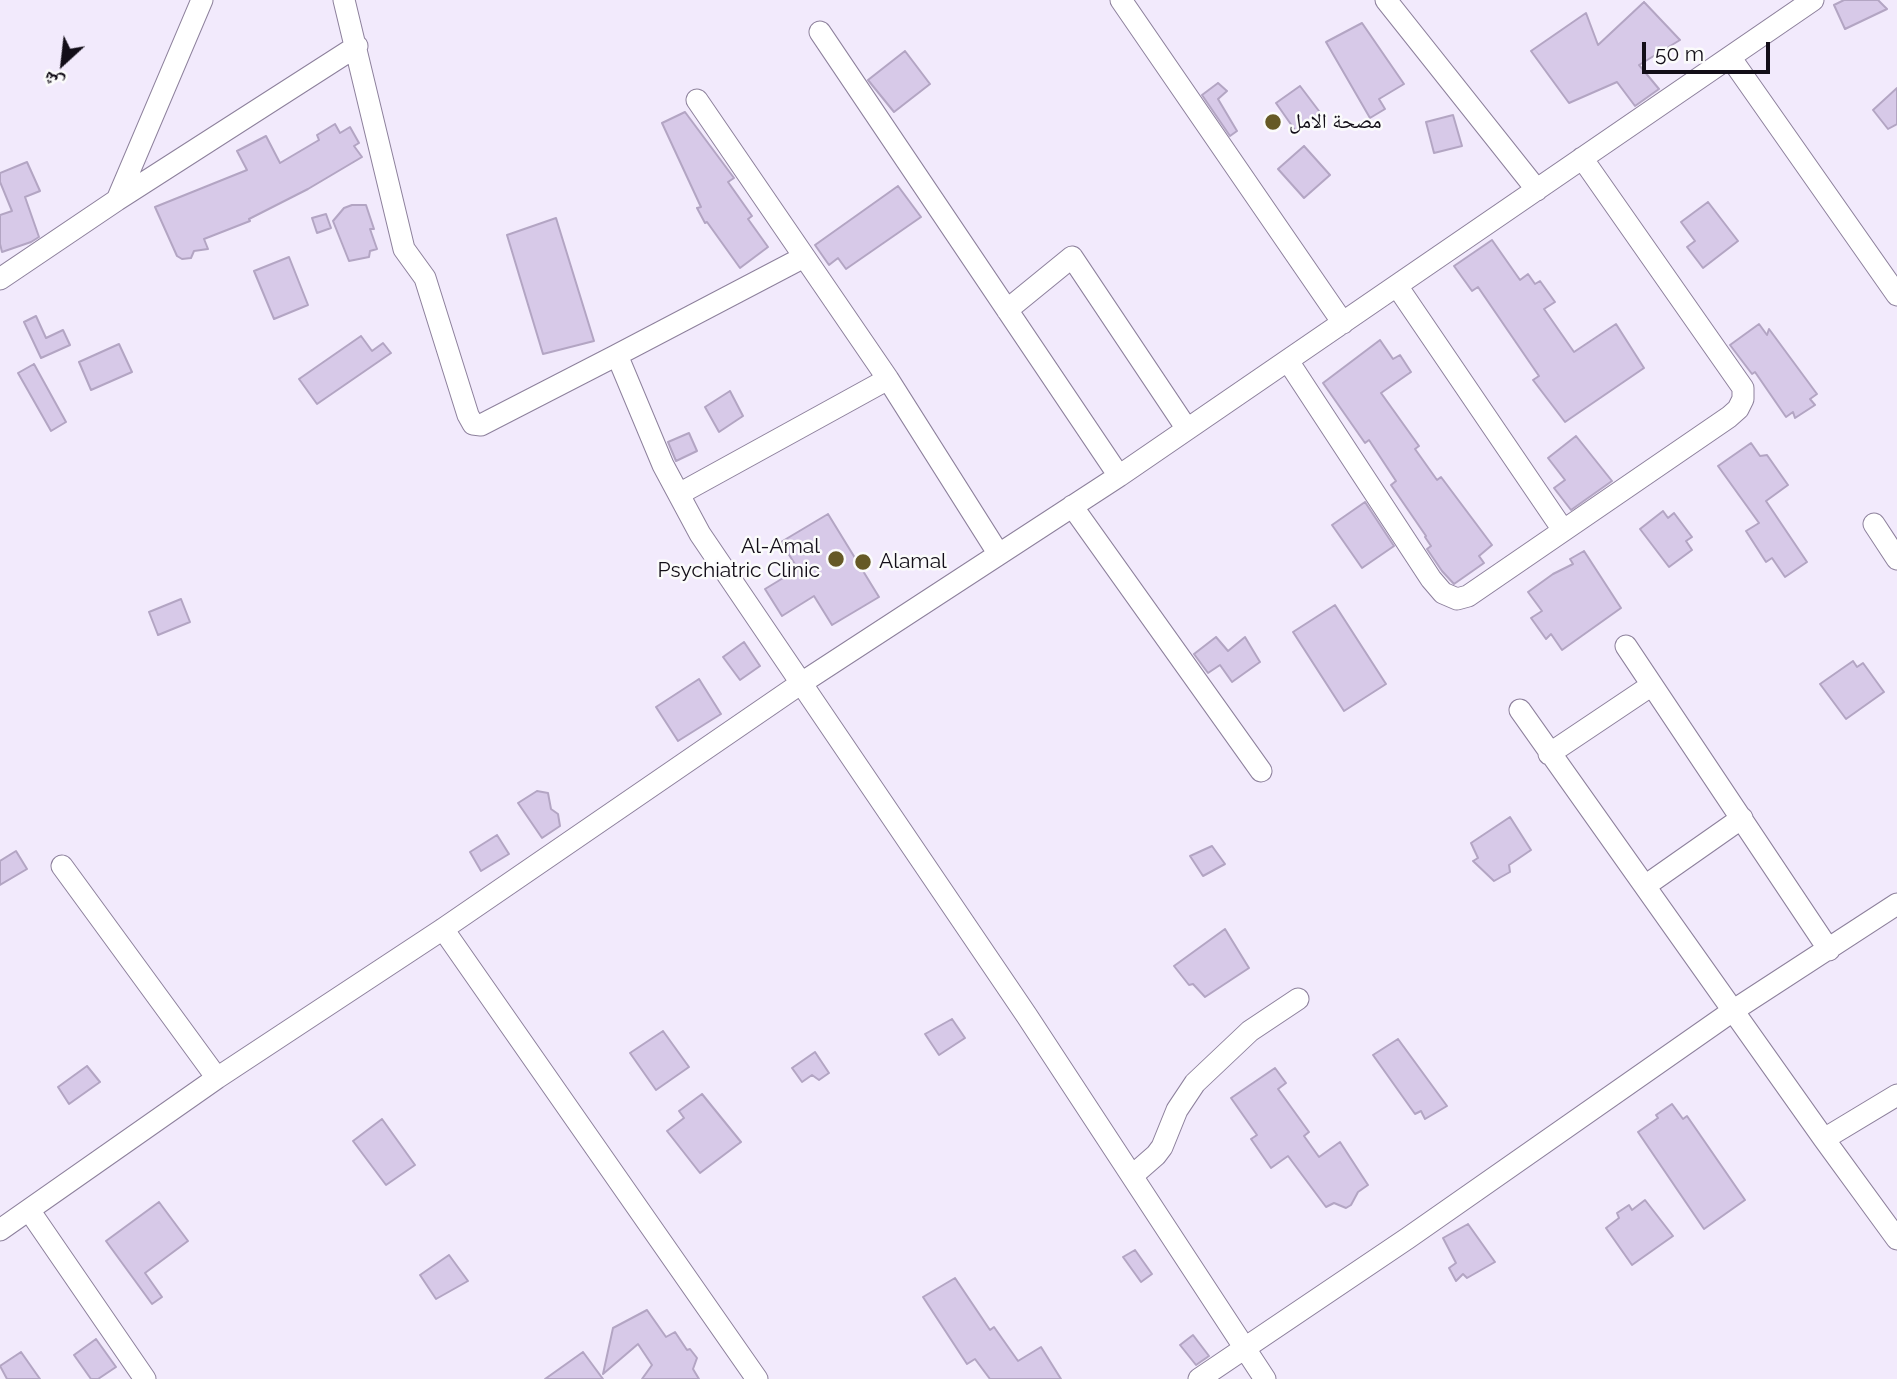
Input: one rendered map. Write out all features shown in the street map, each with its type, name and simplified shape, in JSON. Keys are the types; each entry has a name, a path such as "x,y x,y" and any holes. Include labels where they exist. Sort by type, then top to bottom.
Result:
{"street":[{"path":"117,200 202,0"},
{"path":"344,0 404,249 425,278 473,424 481,425 804,257"},
{"path":"1121,0 1343,324"},
{"path":"1386,0 1537,190"},
{"path":"0,1230 217,1078 443,929 800,684 1119,476 1813,0"},
{"path":"820,32 1119,476"},
{"path":"0,279 117,200 357,46"},
{"path":"1730,57 1897,295"},
{"path":"697,100 888,379 998,553"},
{"path":"1288,361 1431,579 1443,593 1457,599 1468,596 1729,417 1738,409 1743,399 1743,388 1582,158"},
{"path":"1007,310 1072,257 1187,429"},
{"path":"1397,286 1563,530"},
{"path":"617,355 663,465 700,534 1019,1004 1265,1379"},
{"path":"679,494 888,379"},
{"path":"1072,506 1261,771"},
{"path":"1874,524 1897,559"},
{"path":"1626,646 1829,950"},
{"path":"1549,754 1652,685"},
{"path":"1520,710 1897,1238"},
{"path":"1645,886 1742,818"},
{"path":"62,866 217,1078"},
{"path":"1199,1379 1734,1010 1895,908"},
{"path":"443,929 757,1379"},
{"path":"1132,1175 1156,1156 1177,1111 1207,1070 1250,1031 1298,999"},
{"path":"1824,1139 1897,1095"},
{"path":"29,1210 145,1379"}],"building":[{"path":"1844,0 1878,0 1887,9 1845,29 1834,5"},
{"path":"1644,2 1680,40 1639,65 1659,89 1635,106 1617,82 1569,103 1531,51 1586,13 1598,45"},
{"path":"1362,23 1404,84 1379,99 1385,109 1370,118 1326,42"},
{"path":"905,51 930,84 894,112 868,80"},
{"path":"1218,83 1227,91 1218,99 1237,131 1230,136 1202,95"},
{"path":"1300,86 1322,115 1297,133 1276,103"},
{"path":"1897,88 1897,124 1888,129 1873,110"},
{"path":"685,112 734,178 728,182 752,216 748,219 768,247 740,268 707,222 705,223 697,208 701,207 662,123"},
{"path":"1453,115 1462,146 1434,153 1426,122"},
{"path":"335,124 340,133 350,127 359,143 354,146 362,157 249,219 250,221 204,239 208,249 194,251 191,258 182,259 177,256 155,207 247,170 237,151 266,136 280,163 319,140 317,135"},
{"path":"1304,146 1330,175 1304,198 1278,169"},
{"path":"27,162 40,191 25,197 39,237 2,252 0,215 12,211 0,182 0,173"},
{"path":"898,186 921,217 846,269 838,258 829,265 815,245"},
{"path":"1708,202 1738,241 1703,268 1687,247 1695,241 1681,222"},
{"path":"366,205 377,249 370,251 369,257 349,261 333,221 344,208"},
{"path":"326,214 331,228 317,233 312,218"},
{"path":"556,218 594,341 543,354 507,235"},
{"path":"1492,240 1520,280 1528,274 1535,284 1540,281 1555,302 1544,309 1574,352 1616,324 1644,368 1565,422 1533,380 1539,376 1478,287 1472,291 1454,266"},
{"path":"289,257 308,305 274,319 254,271"},
{"path":"36,316 46,338 63,330 70,345 41,358 24,322"},
{"path":"1759,324 1767,335 1769,329 1817,394 1810,399 1815,405 1795,418 1793,412 1786,417 1755,372 1752,374 1730,345"},
{"path":"361,336 372,351 383,343 391,353 317,404 299,379"},
{"path":"1380,340 1393,359 1400,355 1411,372 1381,393 1419,446 1415,449 1437,480 1441,477 1492,545 1479,556 1484,563 1454,584 1427,549 1431,546 1426,536 1391,485 1396,481 1369,440 1365,443 1323,383"},
{"path":"119,344 132,372 91,390 79,362"},
{"path":"34,364 66,422 51,431 18,373"},
{"path":"730,391 743,416 719,432 705,407"},
{"path":"689,433 697,451 676,461 668,442"},
{"path":"1576,436 1612,481 1571,510 1554,488 1565,480 1548,458"},
{"path":"1751,443 1760,456 1767,455 1788,485 1766,501 1807,562 1785,577 1772,558 1766,562 1746,531 1759,523 1718,466"},
{"path":"1365,502 1394,546 1362,568 1332,525"},
{"path":"1663,511 1668,518 1674,513 1692,537 1686,541 1692,550 1669,567 1640,529"},
{"path":"828,514 879,597 832,625 814,596 782,616 765,589 798,569 781,542"},
{"path":"1584,551 1621,608 1562,650 1551,634 1546,639 1531,618 1542,611 1528,592 1573,564 1570,559"},
{"path":"181,599 190,622 158,635 149,612"},
{"path":"1335,605 1386,684 1344,711 1293,632"},
{"path":"1216,637 1228,651 1245,637 1260,662 1232,682 1220,665 1208,673 1194,654"},
{"path":"744,642 760,666 740,680 723,657"},
{"path":"1853,661 1857,667 1863,663 1884,692 1846,719 1820,684"},
{"path":"699,679 721,714 678,741 656,707"},
{"path":"537,791 548,793 551,809 558,814 560,826 542,838 518,803"},
{"path":"1510,817 1531,850 1509,865 1510,872 1494,881 1473,861 1478,858 1471,843"},
{"path":"497,835 509,854 481,871 470,852"},
{"path":"1212,846 1225,864 1203,876 1190,856"},
{"path":"16,851 27,869 0,885 0,861"},
{"path":"1225,929 1249,968 1205,997 1193,984 1189,985 1174,966"},
{"path":"952,1019 965,1038 939,1055 925,1034"},
{"path":"663,1031 689,1067 656,1090 630,1053"},
{"path":"1398,1039 1447,1106 1425,1119 1421,1111 1415,1114 1373,1055"},
{"path":"815,1052 829,1073 819,1080 812,1075 802,1082 792,1068"},
{"path":"87,1066 100,1082 69,1104 58,1087"},
{"path":"1275,1068 1286,1083 1278,1089 1309,1132 1304,1136 1319,1157 1340,1142 1368,1185 1358,1192 1351,1205 1346,1208 1334,1203 1326,1207 1288,1156 1271,1168 1251,1139 1257,1135 1231,1098"},
{"path":"702,1094 741,1142 700,1173 667,1131 684,1118 679,1111"},
{"path":"1672,1104 1683,1119 1687,1116 1745,1200 1704,1229 1638,1132"},
{"path":"382,1119 415,1165 386,1185 353,1141"},
{"path":"1645,1200 1673,1236 1632,1265 1606,1228 1619,1218 1617,1213 1629,1205 1632,1210"},
{"path":"159,1202 188,1241 145,1273 162,1297 152,1304 106,1241"},
{"path":"1468,1224 1495,1262 1467,1278 1463,1274 1456,1281 1449,1268 1456,1263 1443,1238"},
{"path":"1135,1250 1152,1274 1141,1282 1123,1257"},
{"path":"449,1255 468,1281 436,1299 420,1275"},
{"path":"955,1278 990,1330 994,1327 1018,1361 1041,1347 1061,1379 990,1379 975,1359 967,1364 923,1297"},
{"path":"647,1310 666,1337 675,1332 687,1350 690,1349 697,1358 693,1369 699,1379 642,1379 652,1365 638,1344 603,1374 613,1328"},
{"path":"1193,1335 1209,1356 1196,1365 1180,1345"},
{"path":"96,1339 116,1367 98,1379 91,1379 74,1355"},
{"path":"21,1352 40,1379 7,1379 0,1366"},
{"path":"583,1352 603,1379 545,1379"}],"place":[{"name":"مصحة الامل","path":"1273,122"},
{"name":"Al-Amal Psychiatric Clinic","path":"836,559"},
{"name":"Alamal","path":"863,562"}]}
